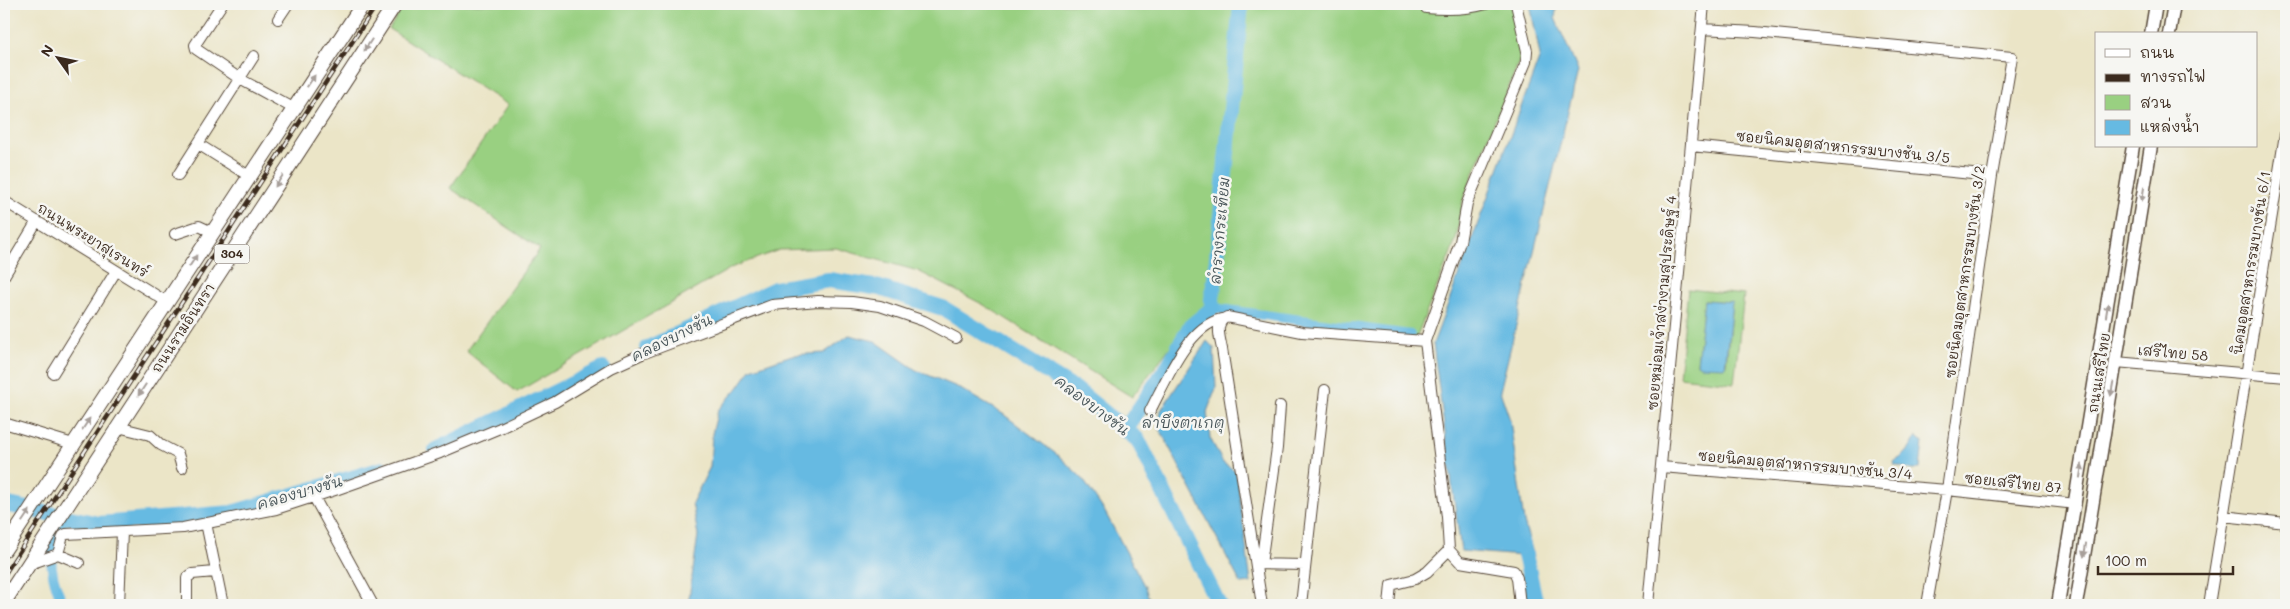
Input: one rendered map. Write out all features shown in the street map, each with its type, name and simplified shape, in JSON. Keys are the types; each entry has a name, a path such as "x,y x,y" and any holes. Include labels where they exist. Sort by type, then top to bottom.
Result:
{"highway":[{"name":"ถนนรามอินทรา","path":"4,602 395,4"},
{"name":"ถนนรามอินทรา","path":"4,550 360,5"}],"main road":[{"path":"2151,32 2156,4"},
{"path":"2169,32 2174,4"},
{"name":"ถนนเสรีไทย","path":"2058,605 2133,148"},
{"name":"ถนนเสรีไทย","path":"2076,605 2151,148"},
{"path":"2076,504 2092,505"}],"street":[{"path":"222,4 195,47 198,51 240,79 293,108"},
{"path":"278,19 288,4"},
{"path":"1426,8 1445,10 1473,8 1486,4"},
{"path":"1516,4 1527,51 1526,62 1467,203 1460,242 1425,341 1447,517 1449,550 1460,562 1514,571 1517,578 1520,605"},
{"name":"ซอยหม่อมเจ้าสง่างามสุประดิษฐ์ 4","path":"1648,605 1704,4"},
{"name":"ซอยนิคมอุตสาหกรรมบางชัน 3/2","path":"1702,30 1755,32 2012,57 1992,176 1947,490 1927,605"},
{"path":"178,175 254,56"},
{"name":"นิคมอุตสาหกรรมบางชัน 6/1","path":"2209,605 2246,373 2283,176 2286,128"},
{"path":"198,144 250,176"},
{"name":"ซอยนิคมอุตสาหกรรมบางชัน 3/5","path":"1691,146 1992,176"},
{"name":"ถนนพระยาสุเรนทร์","path":"4,201 167,302"},
{"path":"4,276 36,221"},
{"path":"175,234 199,226 212,232"},
{"path":"53,373 116,271"},
{"path":"53,556 63,536 66,534 183,528 276,509 314,497 417,461 500,428 555,402 612,368 642,354 772,305 818,301 852,302 880,306 924,321 956,338"},
{"path":"1150,411 1182,353 1194,337 1207,324 1226,317 1302,332 1425,341"},
{"path":"1221,319 1219,324 1222,349 1259,564 1262,605"},
{"name":"เสรีไทย 58","path":"2116,362 2286,377"},
{"path":"1301,605 1325,390"},
{"path":"1259,564 1278,448 1280,406"},
{"path":"4,423 73,444"},
{"path":"118,427 155,437 161,445 178,454 182,468"},
{"name":"ซอยนิคมอุตสาหกรรมบางชัน 3/4","path":"1660,467 1947,490"},
{"name":"ซอยเสรีไทย 87","path":"1947,490 2076,504"},
{"path":"314,497 373,605"},
{"path":"2223,516 2286,523"},
{"path":"206,523 223,605"},
{"path":"119,605 122,532"},
{"path":"1388,605 1391,585 1415,578 1427,572 1449,550"},
{"path":"27,565 53,556 79,563"},
{"path":"1259,564 1305,565"},
{"path":"187,605 187,578 192,574 216,572"}],"green space":[{"path":"405,4 1511,4 1522,54 1463,200 1456,240 1416,338 1284,322 1217,309 1190,321 1132,397 984,305 918,271 836,248 779,250 733,267 517,392 466,351 540,249 450,188 508,105 389,29"},
{"path":"1688,289 1744,295 1734,383 1679,377","holes":["1704,300 1732,302 1726,365 1697,364"]}],"water":[{"path":"1530,4 1557,4 1555,18 1578,71 1500,391 1510,420 1524,522 1534,557 1461,551 1433,344 1540,56"},
{"path":"1704,300 1732,302 1725,367 1700,366 1697,364"},
{"path":"849,335 875,341 916,370 957,387 1003,414 1060,457 1082,478 1105,512 1145,587 1151,605 688,605 698,535 692,503 710,467 712,434 718,410 737,389 751,369 792,355 824,353"},
{"name":"ลำบึงตาเกตุ","path":"1207,341 1214,348 1216,388 1207,412 1210,438 1223,463 1236,471 1251,583 1241,584 1158,426 1161,410"},
{"path":"1916,437 1923,442 1920,469 1909,469 1894,465 1893,462 1907,452"}],"waterway":[{"name":"ลำรางกระเทียม","path":"1125,430 1170,363 1190,327 1213,308 1212,299 1241,4"},
{"name":"คลองบางชัน","path":"648,348 775,289 829,280 880,288 943,308 1079,392 1138,440 1219,605"},
{"path":"1213,308 1410,335"},
{"name":"คลองบางชัน","path":"436,450 603,369"},
{"name":"คลองบางชัน","path":"4,504 99,524 232,513 383,469"},
{"path":"64,518 53,544 51,563 58,592 65,605"},
{"path":"1519,537 1523,545 1536,605"}],"railway":[{"path":"4,575 377,4"}]}
